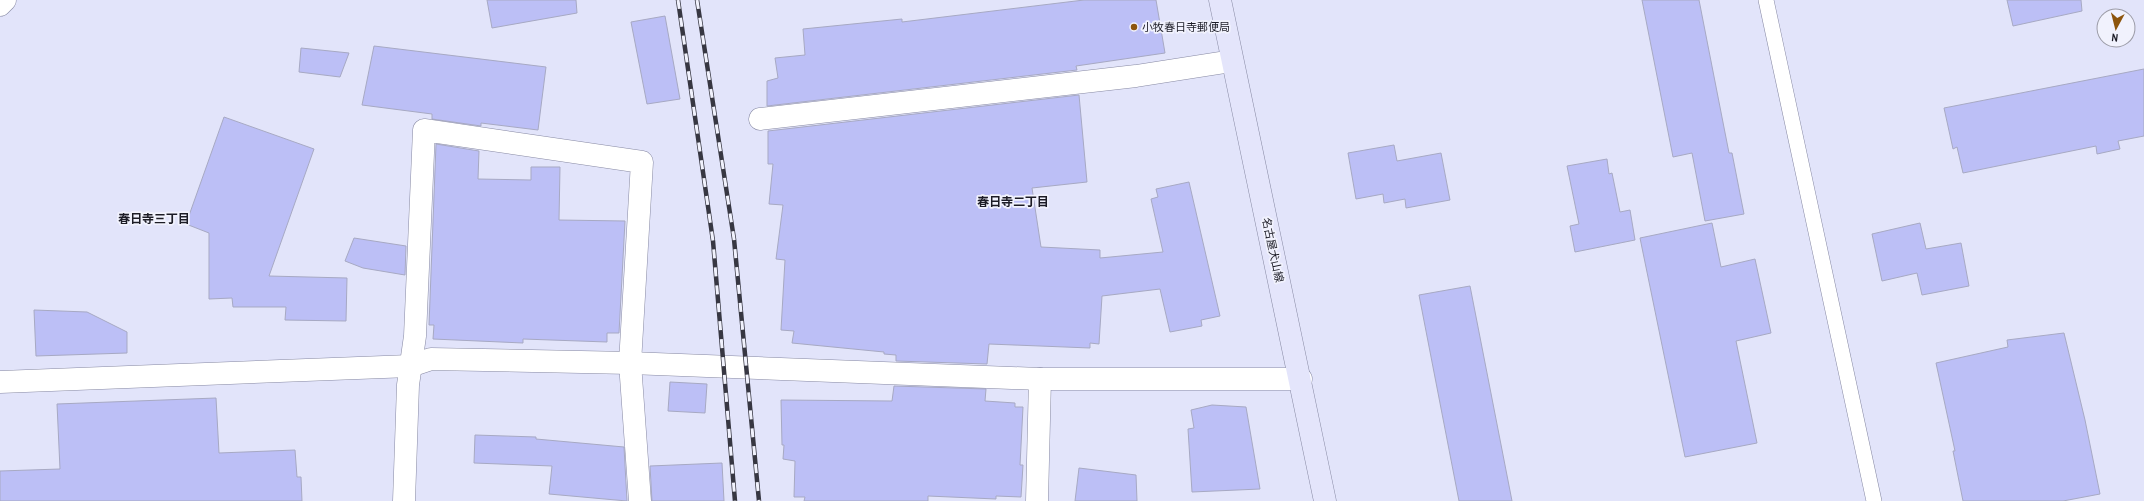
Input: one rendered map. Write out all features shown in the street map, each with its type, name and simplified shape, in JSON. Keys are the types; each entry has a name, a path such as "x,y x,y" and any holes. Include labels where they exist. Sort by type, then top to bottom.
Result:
{"main road":[{"name":"名古屋犬山線","path":"1220,0 1301,379 1325,501"}],"street":[{"path":"0,5 5,0"},
{"path":"760,119 1136,76 1232,61"},
{"path":"404,501 408,385 415,336 424,130 642,162 630,363 640,501"},
{"path":"0,382 410,366 431,359 630,363 1040,379 1301,379"},
{"path":"1037,501 1040,379"}],"lane":[{"path":"1766,0 1874,501"}],"building":[{"path":"487,0 576,0 577,13 492,28"},
{"path":"1084,0 1156,0 1165,53 1076,66 1077,70 767,106 767,81 778,78 775,58 805,55 803,29 902,19 902,22"},
{"path":"1642,0 1699,0 1729,153 1732,153 1744,214 1705,221 1692,153 1673,157"},
{"path":"2007,0 2081,0 2082,11 2013,26"},
{"path":"665,16 680,99 647,104 631,22"},
{"path":"374,46 546,67 538,130 481,123 481,126 432,119 432,114 362,105"},
{"path":"301,48 349,53 340,77 299,72"},
{"path":"2144,69 2144,136 2118,141 2120,149 2097,154 2096,146 1963,173 1957,147 1953,149 1944,108"},
{"path":"1079,95 1087,182 1032,188 1041,247 1100,250 1100,258 1163,252 1151,199 1158,197 1156,189 1189,182 1220,316 1201,320 1202,326 1170,332 1160,289 1102,296 1099,344 1090,343 1090,348 989,344 987,364 896,361 896,355 884,354 884,352 792,343 794,331 781,330 785,260 776,259 783,205 769,204 773,164 768,164 768,131"},
{"path":"224,117 314,149 269,276 347,278 346,321 285,320 286,307 233,307 232,298 209,299 209,233 186,224"},
{"path":"436,144 479,151 478,179 531,180 531,167 560,167 559,220 625,221 619,333 607,333 607,342 523,339 523,343 433,339 434,325 429,325"},
{"path":"1394,145 1397,161 1441,153 1450,200 1406,208 1405,199 1384,203 1383,194 1356,199 1348,153"},
{"path":"1607,159 1609,174 1612,173 1620,212 1630,210 1635,240 1575,252 1570,226 1579,224 1567,166"},
{"path":"1712,223 1721,267 1755,259 1771,333 1736,341 1757,443 1685,457 1640,238"},
{"path":"1920,223 1926,249 1961,243 1969,286 1922,295 1917,273 1882,281 1872,234"},
{"path":"354,238 406,246 405,275 363,268 345,261"},
{"path":"1470,286 1512,501 1459,501 1419,295"},
{"path":"34,310 87,312 127,332 127,353 36,356"},
{"path":"2064,333 2085,420 2100,494 2063,501 1963,501 1953,451 1955,451 1936,363 2008,347 2007,340"},
{"path":"670,382 707,384 705,413 668,411"},
{"path":"894,386 986,389 985,401 1015,403 1015,407 1023,407 1020,465 1023,465 1021,497 996,496 996,499 928,496 928,501 804,501 805,497 794,497 795,461 783,459 784,445 782,445 781,400 892,401"},
{"path":"216,398 219,453 295,450 297,477 301,477 302,501 0,501 0,471 60,469 57,404"},
{"path":"1212,405 1246,407 1260,489 1192,492 1188,429 1194,428 1191,410"},
{"path":"475,435 536,437 536,439 624,447 627,501 549,494 552,466 474,463"},
{"path":"722,463 724,501 652,501 650,466"},
{"path":"1079,468 1136,475 1137,501 1075,501"}],"railway":[{"path":"678,0 713,241 735,501"},
{"path":"697,0 734,239 759,501"}],"place":[{"name":"小牧春日寺郵便局","path":"1134,27"}],"district":[{"name":"春日寺二丁目","path":"1013,202"},
{"name":"春日寺三丁目","path":"154,219"}]}
